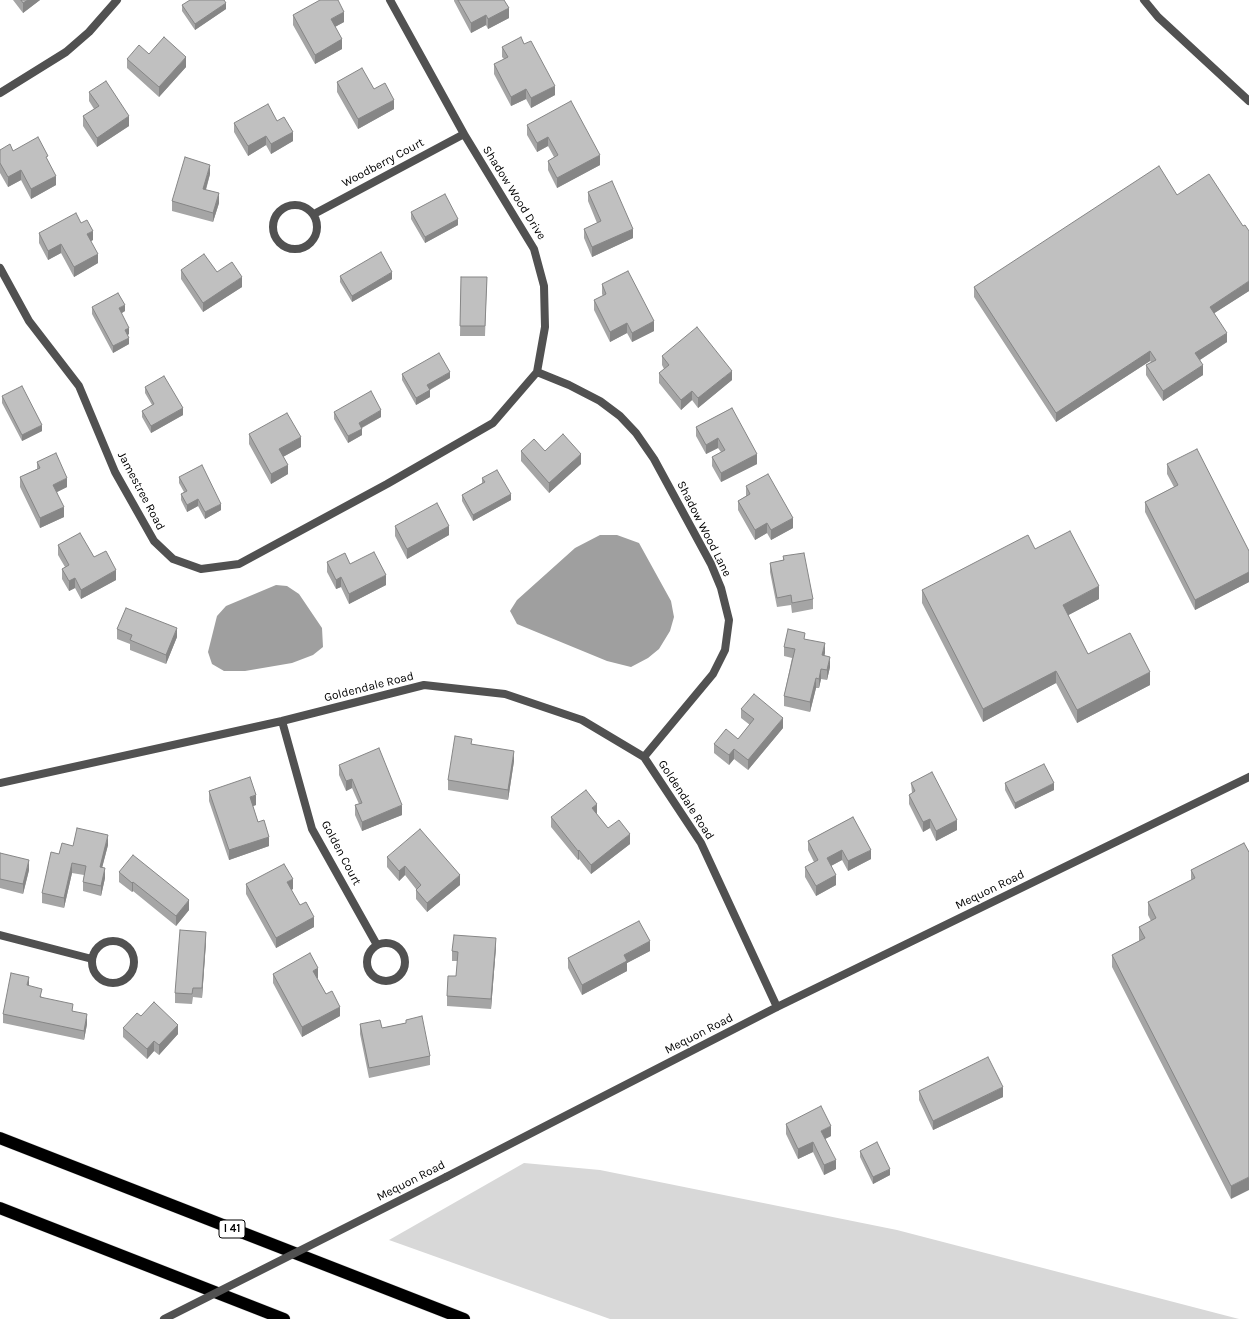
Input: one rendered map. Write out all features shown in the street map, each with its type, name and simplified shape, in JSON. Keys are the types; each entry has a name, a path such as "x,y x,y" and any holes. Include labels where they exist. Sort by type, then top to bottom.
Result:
{"highway":[{"name":"I 41","path":"0,1138 464,1319"},
{"path":"0,1208 284,1319"}],"street":[{"path":"0,93 66,52 89,32 117,0"},
{"name":"Shadow Wood Drive","path":"390,0 464,134 534,249 544,286 545,320 537,372"},
{"path":"1144,0 1158,17 1249,101"},
{"name":"Woodberry Court","path":"314,214 464,134"},
{"path":"294,205 309,209 314,214 318,228 316,235 307,246 300,249 293,249 286,247 276,238 273,231 273,223 280,210 287,206 294,205"},
{"name":"Jamestree Road","path":"0,268 29,321 79,386 115,472 154,541 173,559 201,569 239,564 387,484 493,423 537,372"},
{"name":"Shadow Wood Lane","path":"537,372 569,385 600,401 620,416 636,433 654,459 711,564 721,588 729,620 724,650 713,674 644,757"},
{"name":"Goldendale Road","path":"0,783 282,721 424,685 505,694 582,720 644,757 701,843 777,1007"},
{"name":"Golden Court","path":"282,721 312,829 376,945"},
{"name":"Mequon Road","path":"164,1319 446,1177 777,1007 1249,777"},
{"path":"0,935 92,959"},
{"path":"112,941 119,942 126,946 133,957 134,964 132,971 123,981 110,983 103,981 94,972 92,959 99,946 112,941"},
{"path":"382,943 395,945 403,954 405,966 398,977 393,980 380,981 374,978 367,968 366,961 368,955 371,949 376,945 382,943"}],"shaded area":[{"path":"600,535 617,535 639,543 671,601 674,617 670,631 659,649 648,658 631,667 607,661 517,624 510,611 517,600 575,548"},
{"path":"276,585 287,586 299,594 322,628 323,647 313,655 292,663 245,671 224,671 212,664 208,652 217,616 226,606"},
{"path":"524,1163 600,1170 897,1230 1239,1319 610,1319 389,1240"}],"building":[{"path":"21,0 28,0 23,3"},
{"path":"190,0 224,0 226,3 195,24 182,5"},
{"path":"320,0 338,0 344,12 331,19 342,39 315,55 293,15"},
{"path":"458,0 504,0 509,8 488,19 486,15 471,23"},
{"path":"164,37 186,57 159,87 127,59 139,45 149,54"},
{"path":"521,37 524,44 531,41 555,86 531,98 526,89 511,97 494,64 508,57 502,47"},
{"path":"362,68 374,89 385,83 394,100 358,119 337,82"},
{"path":"106,81 129,116 97,138 83,116 99,106 89,92"},
{"path":"571,101 600,155 557,178 548,161 558,155 548,137 537,143 527,125"},
{"path":"268,104 277,121 284,117 293,132 271,144 266,136 248,146 234,123"},
{"path":"38,137 56,176 31,189 21,170 8,177 0,163 0,150 10,144 13,151"},
{"path":"185,157 210,165 203,189 219,193 213,213 172,201"},
{"path":"1159,166 1177,195 1209,174 1243,226 1245,225 1249,231 1249,281 1210,307 1227,333 1195,353 1203,365 1163,391 1146,365 1156,360 1150,351 1056,413 974,287"},
{"path":"612,181 633,229 592,247 584,229 601,221 588,192"},
{"path":"445,194 458,219 425,237 411,212"},
{"path":"76,213 81,223 87,220 93,231 87,234 98,254 74,267 61,244 48,251 39,233"},
{"path":"381,252 392,272 352,296 340,276"},
{"path":"204,254 217,272 232,262 242,277 203,303 181,270"},
{"path":"628,271 654,321 632,333 627,323 610,332 594,300 606,294 602,284"},
{"path":"461,277 487,277 485,326 460,326"},
{"path":"118,293 125,305 119,308 129,328 125,330 129,338 113,346 92,307"},
{"path":"697,327 732,371 698,398 692,391 681,400 659,373 669,365 662,356"},
{"path":"439,353 450,372 427,385 430,390 416,398 402,374"},
{"path":"164,376 183,408 151,426 142,411 154,404 145,387"},
{"path":"22,386 42,425 22,435 2,396"},
{"path":"371,391 381,410 359,423 362,429 348,436 334,412"},
{"path":"732,408 757,454 721,473 712,457 725,450 718,438 706,445 696,427"},
{"path":"287,413 301,437 279,449 288,465 271,474 249,434"},
{"path":"563,434 581,454 549,483 521,451 534,439 545,451"},
{"path":"1197,449 1249,551 1249,572 1195,600 1145,502 1178,485 1167,464"},
{"path":"56,453 67,478 53,485 64,507 40,518 20,477 40,468 37,462"},
{"path":"202,465 221,504 205,512 198,499 187,505 181,494 187,491 179,477"},
{"path":"497,470 511,494 473,515 462,495 485,482 482,478"},
{"path":"768,474 793,518 771,530 767,523 755,530 738,501 750,494 746,486"},
{"path":"437,503 449,526 407,549 395,526"},
{"path":"1070,531 1099,586 1063,605 1088,654 1130,633 1150,672 1077,710 1056,671 983,709 922,590 1028,535 1035,549"},
{"path":"80,533 94,557 106,551 116,570 81,590 75,578 69,581 62,569 69,565 58,545"},
{"path":"374,552 386,575 349,594 341,577 336,580 327,562 345,553 350,564"},
{"path":"804,553 813,599 792,603 791,595 777,598 770,563 784,560 783,556"},
{"path":"126,608 177,628 166,655 130,640 132,635 117,629"},
{"path":"788,629 805,633 804,639 825,643 822,655 830,657 827,670 821,669 819,679 816,678 810,702 784,696 795,649 784,647"},
{"path":"754,694 783,718 748,760 734,749 729,755 714,744 726,729 738,739 754,719 741,709"},
{"path":"455,736 472,739 471,744 514,751 508,790 448,780"},
{"path":"379,748 402,805 362,822 355,805 362,803 352,779 346,781 339,765"},
{"path":"1044,764 1054,783 1015,803 1005,783"},
{"path":"932,772 957,820 936,831 930,819 923,822 909,795 915,791 911,783"},
{"path":"250,777 256,795 250,797 258,822 264,820 269,837 229,850 209,791"},
{"path":"586,790 597,804 592,808 608,828 619,820 630,834 591,865 551,817"},
{"path":"853,817 871,850 848,861 842,850 827,858 836,875 816,886 805,867 818,860 808,841"},
{"path":"77,828 108,835 100,867 105,868 101,886 83,882 86,866 72,863 64,898 42,893 51,852 59,854 62,843 73,846"},
{"path":"420,829 460,875 427,903 416,890 421,885 405,866 399,871 387,857"},
{"path":"1244,843 1249,852 1249,1177 1231,1186 1112,955 1145,938 1139,927 1156,918 1148,902 1195,878 1191,870"},
{"path":"0,853 29,860 23,884 0,879"},
{"path":"133,855 189,900 176,916 119,872"},
{"path":"284,864 293,879 287,882 300,905 306,902 314,917 276,938 246,884"},
{"path":"639,921 650,941 624,955 627,961 582,985 568,958"},
{"path":"180,930 206,932 202,988 193,988 192,994 175,993"},
{"path":"454,935 496,938 491,999 447,996 448,976 456,976 458,952 452,951"},
{"path":"310,953 318,968 313,971 326,994 332,991 340,1007 302,1027 273,974"},
{"path":"11,973 29,977 27,985 42,989 40,997 73,1004 72,1011 87,1014 84,1031 3,1014"},
{"path":"154,1002 178,1025 159,1045 154,1041 147,1049 123,1028 137,1013 141,1016"},
{"path":"422,1016 430,1056 369,1068 360,1024 380,1020 382,1028 406,1023 406,1020"},
{"path":"988,1057 1003,1087 933,1121 919,1091"},
{"path":"821,1106 831,1126 821,1131 836,1160 824,1165 813,1142 798,1149 786,1124"},
{"path":"877,1142 890,1169 873,1177 860,1151"}]}
